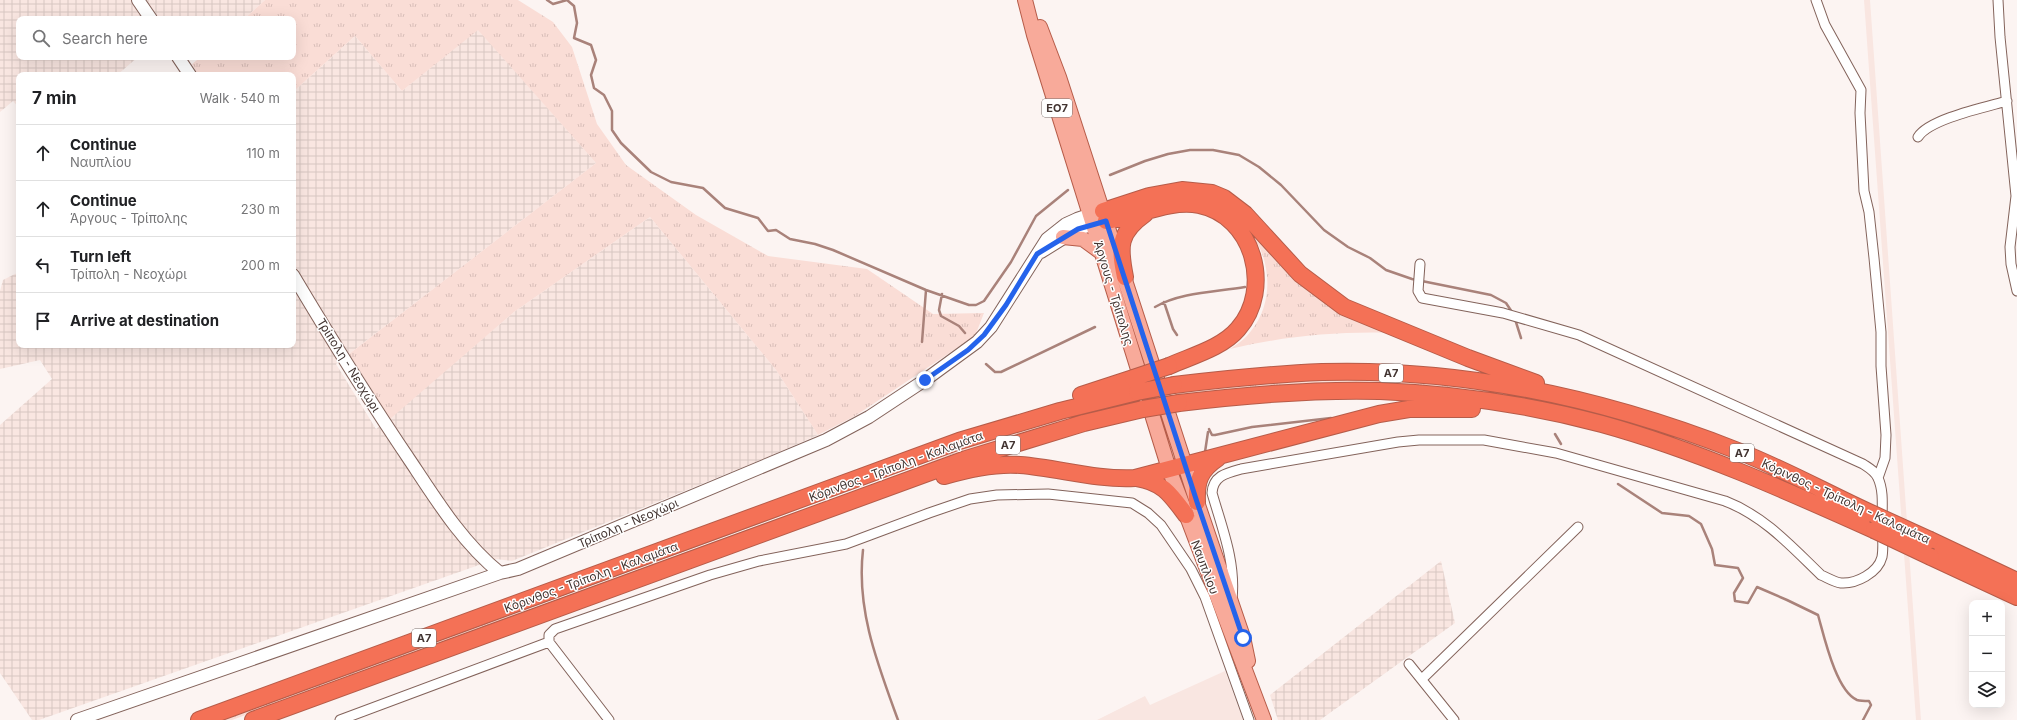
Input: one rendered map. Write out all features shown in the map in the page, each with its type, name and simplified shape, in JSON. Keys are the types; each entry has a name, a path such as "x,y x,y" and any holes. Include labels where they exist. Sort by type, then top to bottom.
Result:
{"highway":[{"path":"1098,218 1149,196 1182,190 1212,193 1224,198 1245,214 1300,274 1344,306 1468,358 1521,378 1606,406"},
{"path":"1098,218 1148,212 1182,204 1200,205 1219,213 1237,228 1249,246 1256,270 1257,283 1253,306 1237,330 1218,344 1169,366 1135,385"},
{"path":"1125,277 1121,255 1122,241 1130,226 1148,212"},
{"name":"Κόρινθος - Τρίπολη - Καλαμάτα","path":"200,720 960,441 1078,406 1135,385 1174,385 1286,374 1350,372 1400,374 1438,377 1511,387 1606,406 1738,451 1791,473 1872,514 2017,581"},
{"name":"Κόρινθος - Τρίπολη - Καλαμάτα","path":"253,720 966,459 1029,439 1143,409 1179,403 1287,392 1380,391 1435,395 1546,412 1612,427 1705,458 1748,475 1874,530 2017,597"},
{"path":"877,492 1000,465 1019,465 1112,479 1135,478 1380,414 1409,409 1449,408 1546,412"},
{"path":"1197,502 1197,482 1200,475 1207,466 1223,455"},
{"path":"1135,478 1151,481 1162,486 1186,516"}],"main road":[{"path":"138,0 149,16"},
{"name":"Άργους - Τρίπολης","path":"1025,0 1034,35 1098,218 1125,277 1197,502"},
{"name":"Άργους - Τρίπολης","path":"1030,0 1060,77 1098,218 1102,253 1169,469 1186,516"},
{"path":"180,60 188,72"},
{"name":"Τρίπολη - Νεοχώρι","path":"1037,254 1063,237 1098,218"},
{"name":"Τρίπολη - Νεοχώρι","path":"296,280 389,429 428,487 482,559 500,572 518,569 767,465 826,440 869,417 936,372 980,339 991,327 1047,239 1077,219 1098,218"},
{"path":"1063,237 1083,239 1102,253"},
{"name":"Ναυπλίου","path":"1197,502 1246,647 1251,685"},
{"name":"Ναυπλίου","path":"1186,516 1264,720"},
{"path":"77,720 500,572"}],"street":[{"path":"1816,0 1825,25 1861,90 1860,113 1864,191 1869,212 1881,332 1881,366 1886,434 1885,458 1878,478"},
{"path":"1998,0 2000,37 2016,196 2010,247 2011,264 2017,291"},
{"path":"1918,137 1928,127 1958,115 2007,101"},
{"path":"1232,604 1234,582 1233,567 1212,493 1213,486 1218,477 1241,469 1419,440 1484,440 1556,452 1737,506 1771,527 1821,575 1831,580 1842,583 1863,578 1877,567 1882,557 1882,498 1878,478 1873,470 1863,464 1579,334 1503,313 1422,298 1418,291 1420,264"},
{"path":"609,720 549,642 551,632 562,626 703,578 760,561 846,544 970,499 1023,494 1056,495 1132,504 1148,513 1160,525 1178,548 1205,597 1249,720"},
{"path":"1422,680 1578,527"},
{"path":"340,720 549,642"},
{"path":"1409,664 1454,720"}],"shaded area":[{"path":"0,0 265,0 247,16 16,16 16,60 134,60 120,72 16,72 16,104 13,101 0,112"},
{"path":"1864,0 1870,0 1921,720 1916,720"},
{"path":"478,29 596,163 336,364 376,429 514,312 650,217 776,370 818,435 763,459 512,561 496,559 39,720 32,720 0,673 0,425 52,379 40,360 0,369 0,291 3,280 16,274 16,348 296,348 296,89 355,36 402,91"},
{"path":"1441,561 1455,623 1320,720 1278,720 1270,695"},
{"path":"1225,671 1243,720 1097,720 1145,696 1150,705"}],"green space":[{"path":"265,0 518,0 553,22 572,47 597,124 626,165 696,215 768,256 867,269 933,314 984,313 975,336 855,416 818,435 776,370 650,217 514,312 390,419 349,354 596,163 478,30 402,91 355,36 296,89 296,72 196,72 192,64 197,60 296,60 296,16 247,16"},
{"path":"1221,202 1286,263 1396,333 1312,335 1251,344 1230,349 1247,336 1258,320 1263,309 1266,296 1267,271 1264,259 1253,236 1238,218"},
{"path":"1362,379 1453,386 1499,392 1588,409 1633,421 1676,435 1718,453 1638,428 1324,383 1249,388 1082,416 914,469 962,448 1080,412 1176,392 1286,380"},
{"path":"525,610 503,621 232,720 219,720"}],"waterway":[{"path":"547,0 553,4 567,0 574,6 577,23 574,38 591,45 596,60 591,75 594,88 604,95 612,111 612,130 621,143 651,172 671,182 703,188 725,208 758,218 768,231 776,230 790,239 815,244 833,250 926,290 969,305 976,305 984,301 1011,262 1036,216 1068,190"},
{"path":"1110,175 1145,161 1168,154 1190,150 1213,150 1239,155 1259,167 1281,185 1324,230 1348,247 1370,258 1386,270 1412,279 1491,295 1506,303 1512,312"},
{"path":"1155,307 1187,295 1245,287"},
{"path":"922,342 926,290"},
{"path":"942,294 939,310 941,316 959,326 965,333"},
{"path":"1164,302 1173,329 1177,335"},
{"path":"1515,319 1521,338"},
{"path":"986,364 995,372 1001,372 1095,327"},
{"path":"1209,429 1212,435 1215,435 1252,427 1331,418"},
{"path":"1205,452 1208,432"},
{"path":"1555,434 1561,444"},
{"path":"1618,484 1662,513 1689,516 1701,524 1712,549 1715,565 1738,568 1743,578 1734,593 1735,601 1748,603 1757,587 1818,615 1827,649 1843,686 1850,695 1857,700 1869,701 1871,705 1863,720"},
{"path":"863,550 863,594 870,637 898,720"}],"route":[{"path":"925,380 968,350 984,335 1006,305 1037,254 1051,247 1063,237 1078,229 1106,221 1186,464 1197,502 1243,638"}]}
